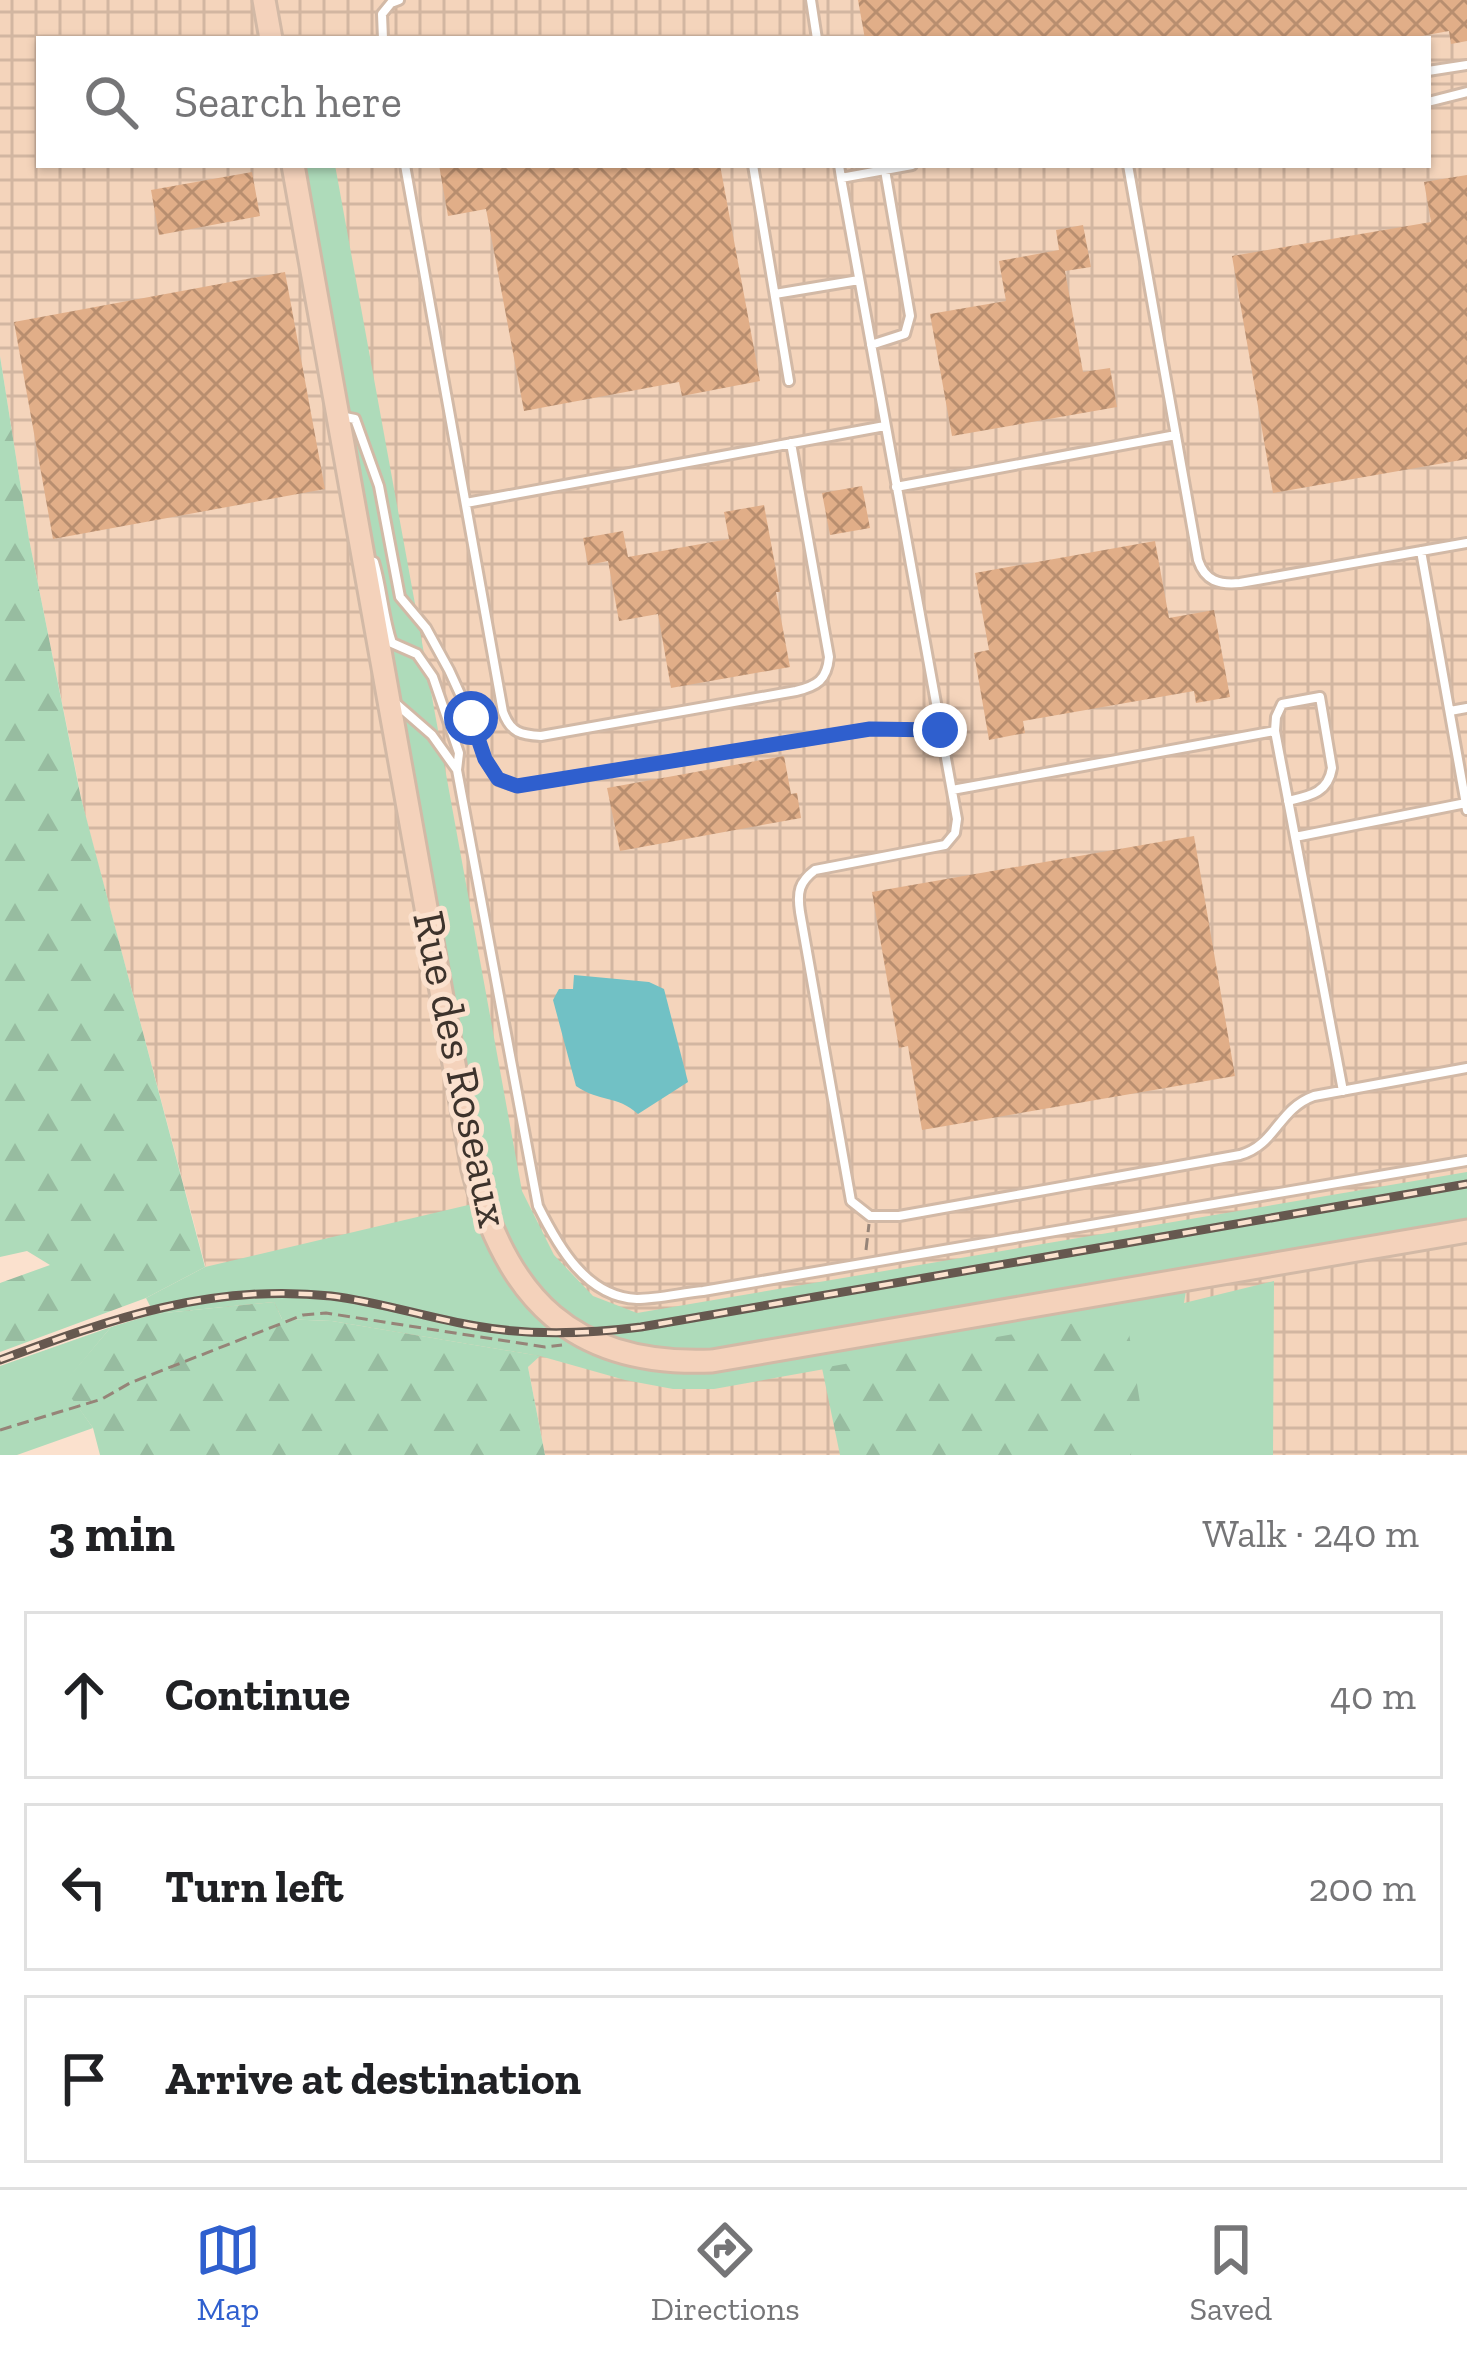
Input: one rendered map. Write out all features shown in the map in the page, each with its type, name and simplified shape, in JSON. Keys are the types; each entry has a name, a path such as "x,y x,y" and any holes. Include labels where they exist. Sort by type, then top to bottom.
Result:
{"street":[{"path":"264,0 270,36"},
{"name":"Rue des Roseaux","path":"294,168 482,1203 501,1252 548,1313 575,1334 647,1359 712,1361 1467,1231"}],"lane":[{"path":"383,36 382,14 399,0"},
{"path":"811,0 817,36"},
{"path":"1431,70 1467,64"},
{"path":"1431,101 1467,92"},
{"path":"406,168 503,712 508,726 519,735 542,736 796,691 821,681 829,657 791,443"},
{"path":"753,168 790,381"},
{"path":"839,168 957,826 945,845 815,870 799,889 849,1192 857,1208 870,1216 899,1216 1240,1155 1265,1143 1299,1102 1467,1068"},
{"path":"841,178 896,168"},
{"path":"1129,168 1198,560 1207,577 1240,583 1467,543"},
{"path":"871,346 905,334 910,316 886,170"},
{"path":"775,294 859,280"},
{"path":"337,416 355,419 380,486 400,596 449,670 485,759 498,779 517,786 870,729 940,730"},
{"path":"466,503 885,426"},
{"path":"896,487 1176,435"},
{"path":"1295,837 1466,806 1421,551"},
{"path":"363,559 374,562 392,643 417,653 433,677 459,753 457,770 538,1207 562,1254 591,1281 618,1296 639,1299 864,1264 1467,1161"},
{"path":"388,696 432,735 457,770"},
{"path":"1288,801 1322,790 1330,779 1320,697 1282,704 1275,731 1288,801 1343,1091"},
{"path":"1450,711 1467,708"},
{"path":"952,790 1275,731"}],"path":[{"path":"864,1264 870,1216"},
{"path":"0,1430 102,1399 130,1383 303,1315 326,1313 545,1347 594,1341"}],"shaded area":[{"path":"0,0 1467,0 1467,1455 545,1455 528,1367 538,1356 216,1306 84,811 29,539 0,356"}],"green space":[{"path":"294,168 336,168 522,1191 554,1255 593,1296 637,1313 1467,1172 1467,1218 1190,1266 1184,1303 1274,1281 1273,1455 1131,1455 1125,1315 714,1389 673,1389 540,1356 332,1321 282,1319 274,1302 154,1314 146,1298 205,1267 481,1202"},
{"path":"0,356 29,539 81,798 205,1267 146,1298 0,1352 0,1283 50,1265 27,1251 0,1257"},
{"path":"274,1302 282,1319 332,1321 540,1356 528,1367 545,1455 100,1455 93,1428 62,1385 111,1327 154,1314"},
{"path":"1126,1314 1143,1422 1132,1441 1131,1455 840,1455 822,1368"},
{"path":"111,1327 63,1385 93,1428 17,1455 0,1455 0,1366"}],"water":[{"path":"574,975 649,982 664,989 688,1082 638,1114 576,1086 553,1000 559,989 573,989"}],"building":[{"path":"858,0 1467,0 1467,41 1451,44 1449,31 1422,36 864,36"},
{"path":"440,168 721,168 760,381 682,396 679,382 524,411 486,209 448,216"},
{"path":"252,172 260,216 159,235 151,190"},
{"path":"1467,175 1467,459 1273,493 1232,256 1431,222 1424,182"},
{"path":"1083,225 1091,267 1065,271 1083,372 1110,368 1117,407 952,436 930,314 1006,301 999,261 1059,250 1056,230"},
{"path":"285,272 325,489 53,539 14,322"},
{"path":"862,486 870,528 830,535 822,493"},
{"path":"764,505 790,667 671,688 658,614 619,621 608,561 588,565 583,538 623,531 628,557 729,539 724,512"},
{"path":"1155,541 1169,618 1214,610 1230,697 1196,703 1194,691 1023,721 1025,733 989,740 974,653 989,650 975,573"},
{"path":"784,756 801,818 620,851 607,788"},
{"path":"1194,836 1235,1076 922,1130 908,1046 899,1048 872,892"}],"railway":[{"path":"0,1360 122,1318 244,1295 331,1296 517,1331 641,1327 1467,1184"}],"route":[{"path":"471,718 485,759 498,779 517,786 870,729 940,730"}]}
